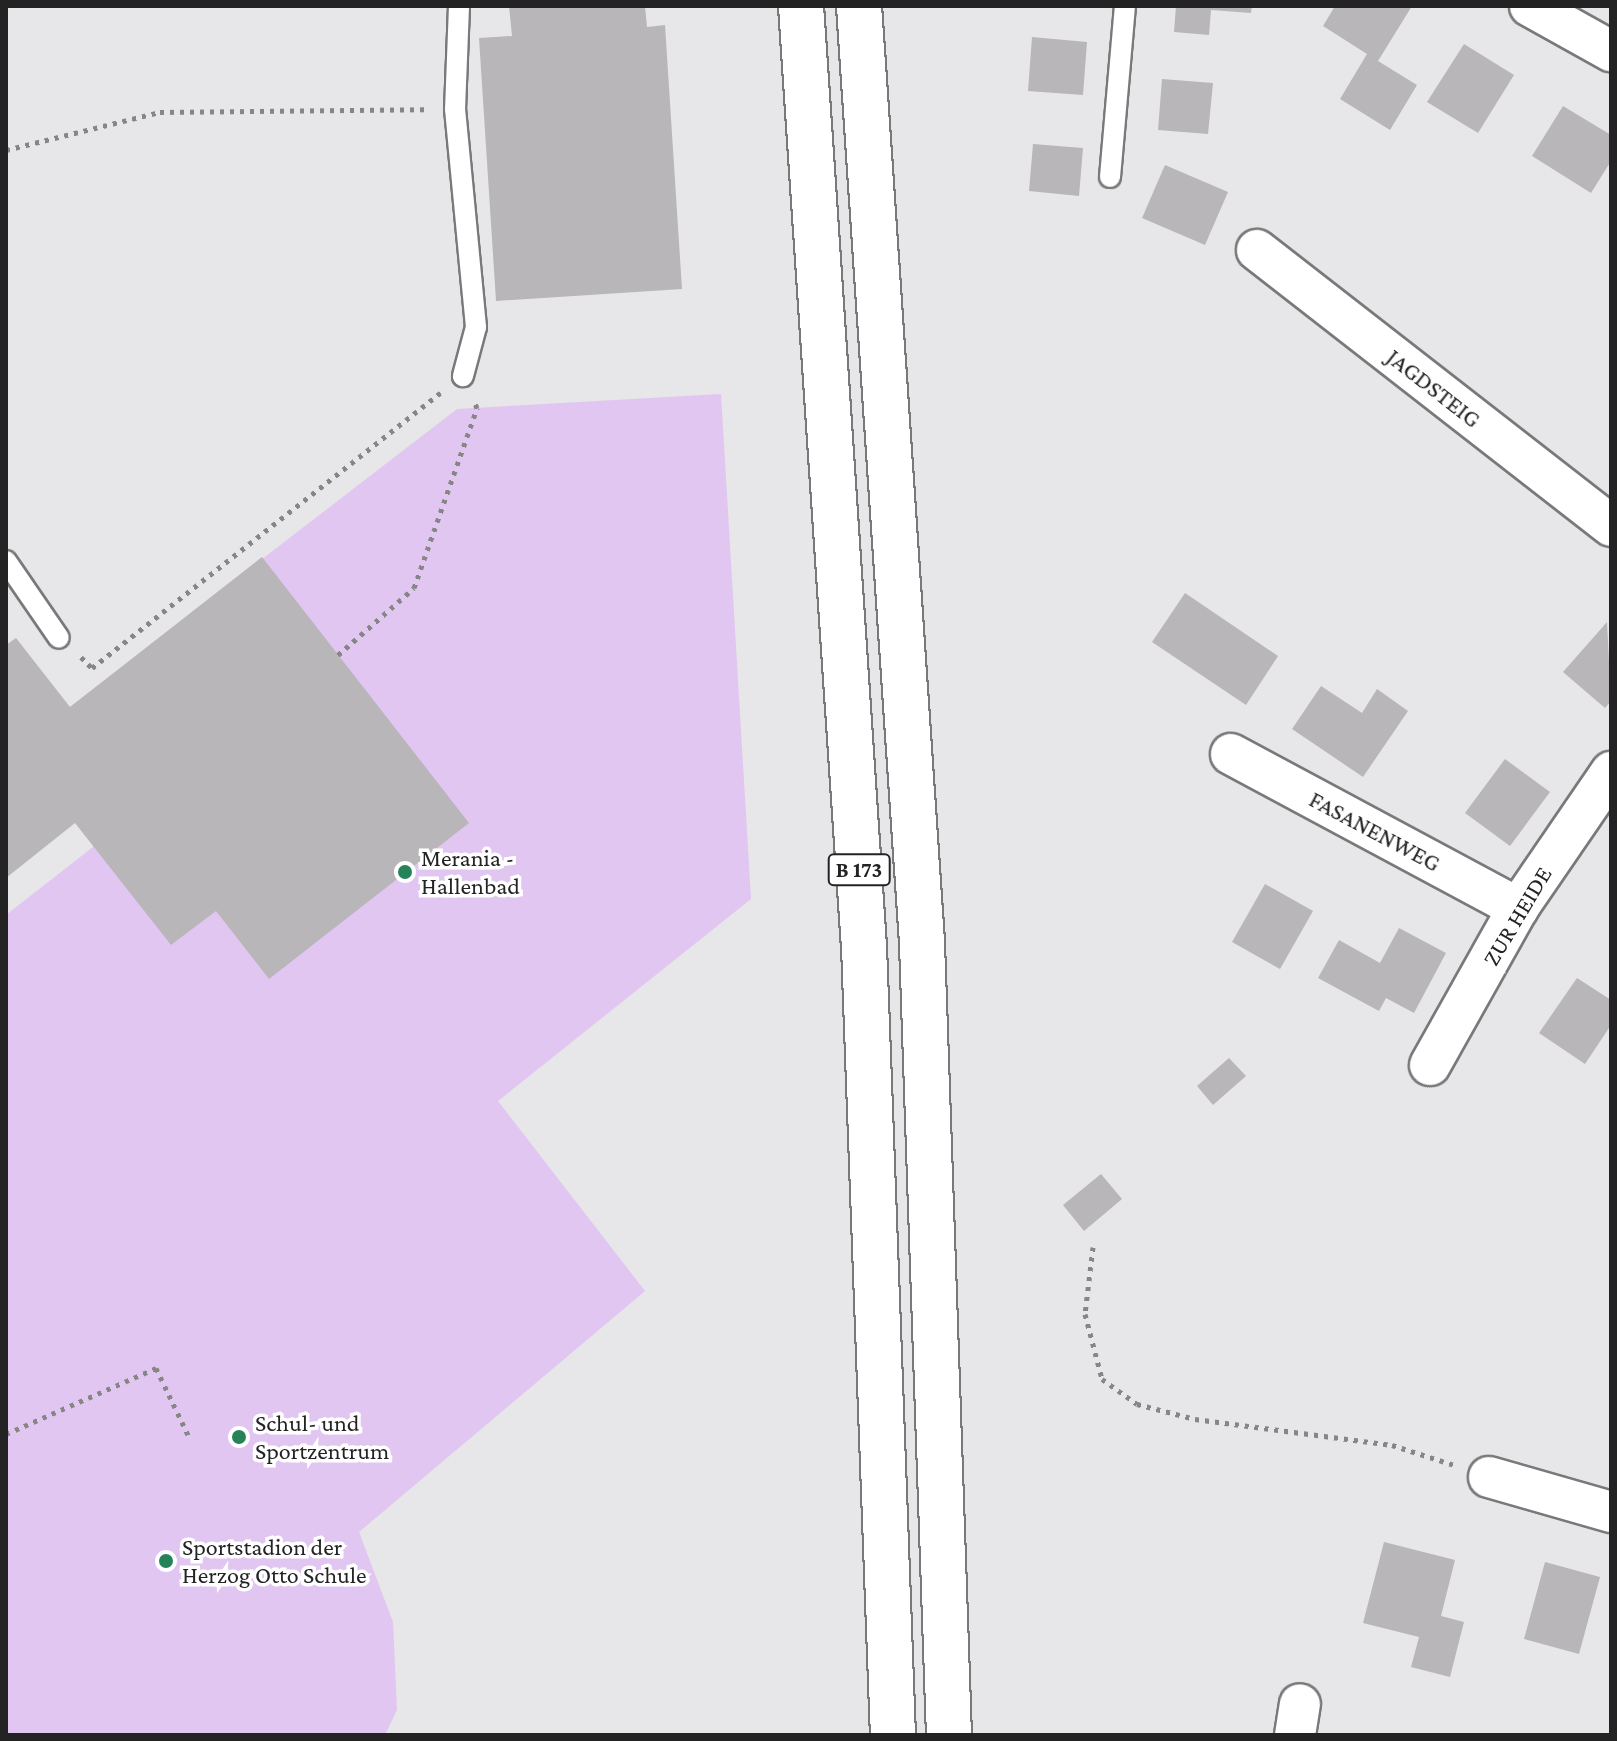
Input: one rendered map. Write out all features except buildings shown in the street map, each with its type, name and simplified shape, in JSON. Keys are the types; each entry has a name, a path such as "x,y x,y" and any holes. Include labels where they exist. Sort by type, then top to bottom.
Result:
{"highway":[{"name":"B 173","path":"801,6 864,946 893,1735"},
{"name":"B 173","path":"859,6 922,943 949,1735"}],"street":[{"path":"1530,6 1611,51"},
{"name":"JAGDSTEIG","path":"1257,250 1611,526"},
{"name":"FASANENWEG","path":"1231,754 1518,908"},
{"name":"ZUR HEIDE","path":"1430,1065 1518,908 1611,772"},
{"path":"1489,1477 1611,1512"}],"lane":[{"path":"459,6 455,109 476,327 463,376"},
{"path":"1110,177 1125,6"},
{"path":"6,561 59,638"}],"path":[{"path":"6,150 160,112 455,109"},
{"path":"59,638 92,668 463,376 477,408 414,588 338,655"},
{"path":"1093,1247 1085,1314 1102,1379 1137,1404 1195,1419 1392,1445 1489,1477"},
{"path":"6,1434 156,1368 190,1439"}],"shaded area":[{"name":"Merania - Hallenbad","path":"721,394 751,899 498,1101 645,1291 359,1532 393,1622 397,1710 385,1735 6,1735 6,915 93,847 70,707 457,409"}],"place":[{"name":"Merania - Hallenbad","path":"405,872"},
{"name":"Schul- und Sportzentrum","path":"239,1437"},
{"name":"Sportstadion der Herzog Otto Schule","path":"166,1561"}]}
